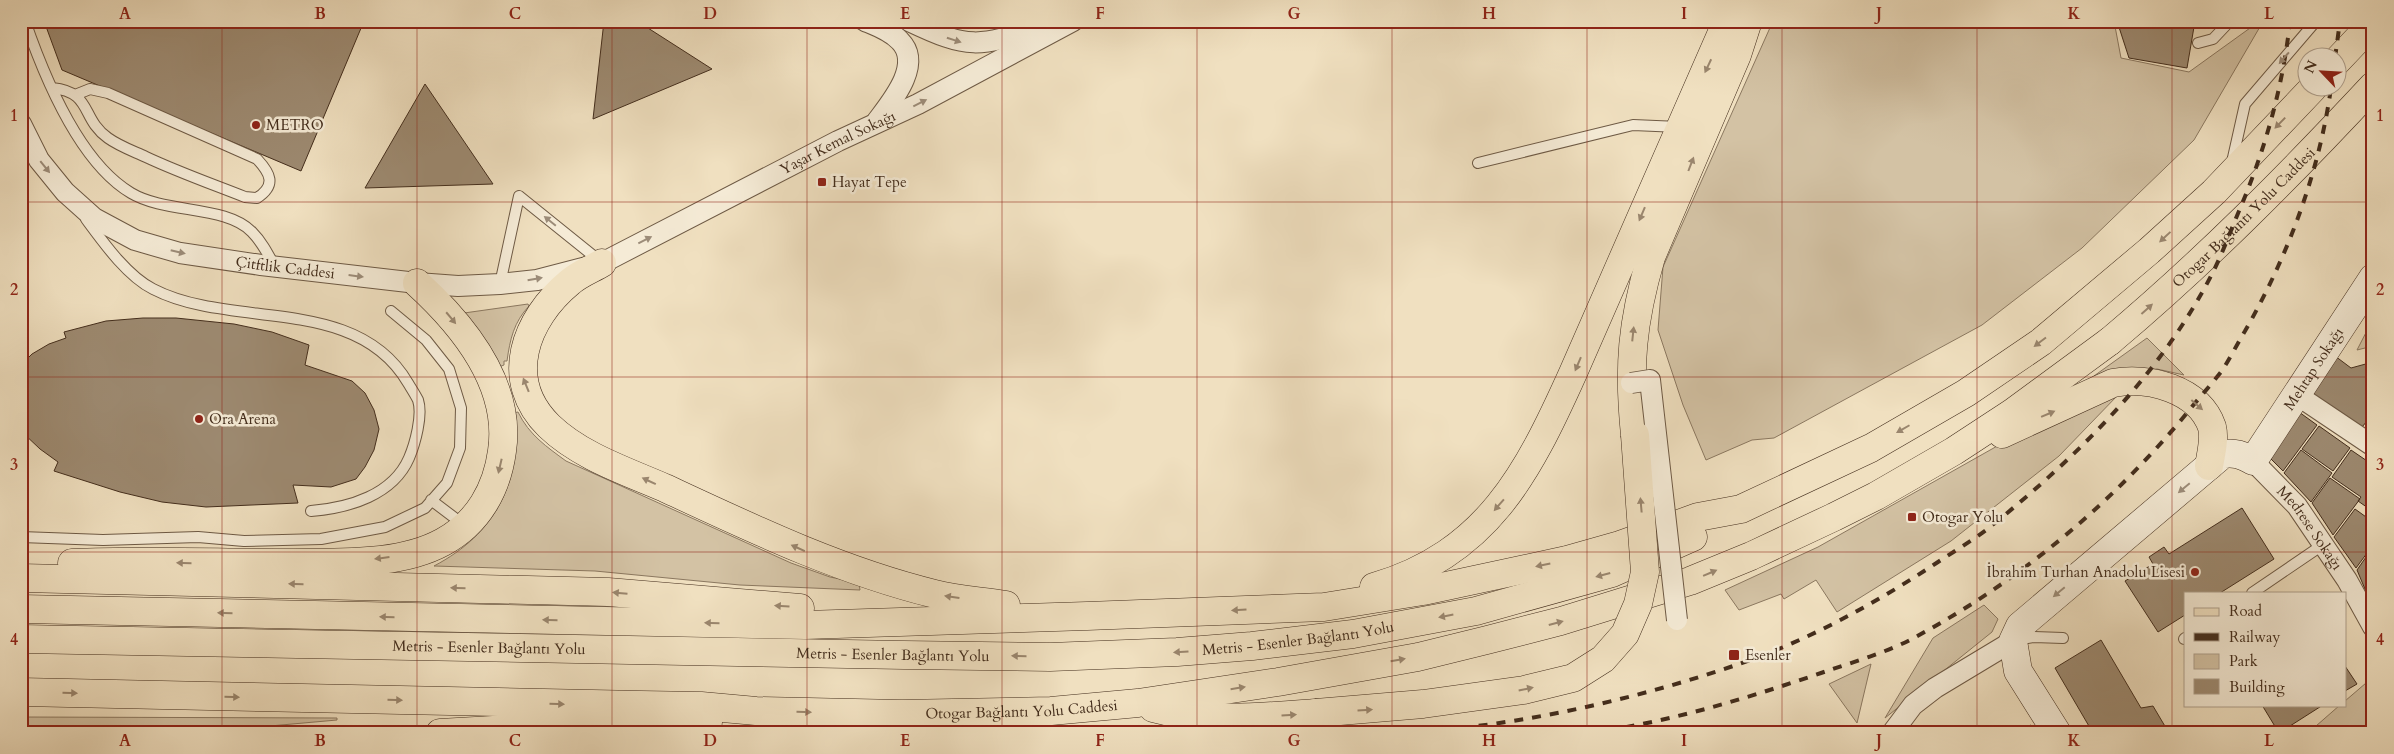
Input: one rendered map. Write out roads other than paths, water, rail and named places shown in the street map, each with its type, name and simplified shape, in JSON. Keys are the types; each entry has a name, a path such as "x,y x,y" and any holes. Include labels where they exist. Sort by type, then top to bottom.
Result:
{"main road":[{"path":"1138,703 1180,715 1213,717 1272,717 1423,704 1524,690 1572,678 1603,660 1625,634 1638,604 1644,580 1645,550 1631,383 1633,336 1641,291 1690,132 1727,21"},
{"path":"1288,607 1348,595 1392,582 1429,565 1474,534 1503,501 1528,464 1552,421 1690,132 1737,55 1748,21"},
{"path":"2346,51 2373,23"},
{"name":"Otogar Bağlantı Yolu Caddesi","path":"756,712 901,714 1051,711 1138,703 1278,682 1418,657 1561,621 1690,581 1751,556 1876,496 1954,451 2012,413 2110,341 2218,245 2300,164 2373,86"},
{"path":"21,609 804,625 1324,607 1423,591 1567,560 1620,545 1698,518 1742,509 1871,448 1966,393 2033,347 2149,252 2229,176 2304,98"},
{"path":"2300,164 2341,132 2373,115"},
{"path":"602,263 570,282 549,304 532,328 524,351 522,378 533,404 548,425 566,440 582,450 725,516 858,572 937,595 1087,616"},
{"path":"21,570 56,564 113,561 229,563 359,561 424,550 444,542 466,527 480,511 493,488 500,467 504,441 503,420 489,372 478,352 438,302 417,283"},
{"path":"1954,451 1987,440 2041,417 2113,383 2130,380 2167,387 2183,394 2202,409 2212,428 2212,448 2209,466"},
{"name":"Metris - Esenler Bağlantı Yolu","path":"21,639 923,656 1050,657 1177,652 1252,646 1353,634 1476,611 1612,573 1705,532 1742,509"},
{"path":"21,578 608,592 805,608 894,610 988,618"},
{"path":"21,692 701,706 756,712"},
{"path":"440,733 564,726 705,723 756,712"}],"street":[{"path":"866,21 883,29 900,41 907,53 908,66 903,80 894,98 876,123"},
{"path":"909,21 960,43 976,44 995,42 1049,25 1073,21"},
{"name":"Yaşar Kemal Sokağı","path":"602,263 876,123 918,104 1073,21"},
{"name":"Çitftlik Caddesi","path":"21,124 39,160 66,192 94,218 134,240 180,253 417,283 458,286 537,280 602,263"},
{"name":"Mehtap Sokağı","path":"2252,461 2373,278"},
{"path":"1631,383 1650,380 1678,620"},
{"path":"2297,395 2370,440"},
{"path":"1892,733 1912,705 1935,688 2013,641 2020,626 2033,614 2223,454 2232,452 2242,454 2252,461"},
{"name":"Medrese Sokağı","path":"2252,461 2297,506 2324,544 2373,627"},
{"path":"2013,641 2018,671 2057,733"}],"lane":[{"path":"25,21 52,88 91,155 116,183 131,193 164,207 224,216 239,222 251,231 262,244 275,266"},
{"path":"2198,43 2212,39 2230,21"},
{"path":"2229,176 2245,104 2316,21"},
{"path":"52,88 68,90 75,95 85,106 92,124 113,141 177,171 245,197 257,198 266,191 270,182 268,172 257,159 108,93 90,89 75,95"},
{"path":"1478,163 1633,125 1690,132"},
{"path":"66,192 116,259 153,289 193,303 330,325 374,346 402,373 418,401 417,439 403,472 367,500 334,509 312,511"},
{"path":"500,284 519,196 602,263"},
{"path":"21,537 103,540 198,537 244,541 322,539 385,527 425,508 447,483 460,448 461,408 449,370 426,340 391,311"},
{"path":"431,500 466,527"},
{"path":"2253,592 2324,544"},
{"path":"2013,641 2034,637 2063,638"}],"railway":[{"path":"1371,733 1441,730 1554,714 1630,697 1704,676 1764,655 1838,621 1909,580 1990,527 2054,472 2114,413 2167,348 2190,313 2219,260 2257,165 2278,94 2290,21"},
{"path":"2336,48 2340,21"},
{"path":"1590,733 1649,723 1735,701 1855,662 1899,645 1988,594 2060,540 2094,511 2157,447 2221,372 2261,303 2300,213 2319,151 2329,98"}],"place":[{"name":"METRO","path":"256,125"},
{"name":"Hayat Tepe","path":"822,182"},
{"name":"Ora Arena","path":"199,419"},
{"name":"Otogar Yolu","path":"1912,517"},
{"name":"İbrahim Turhan Anadolu Lisesi","path":"2195,572"},
{"name":"Esenler","path":"1734,655"}]}
